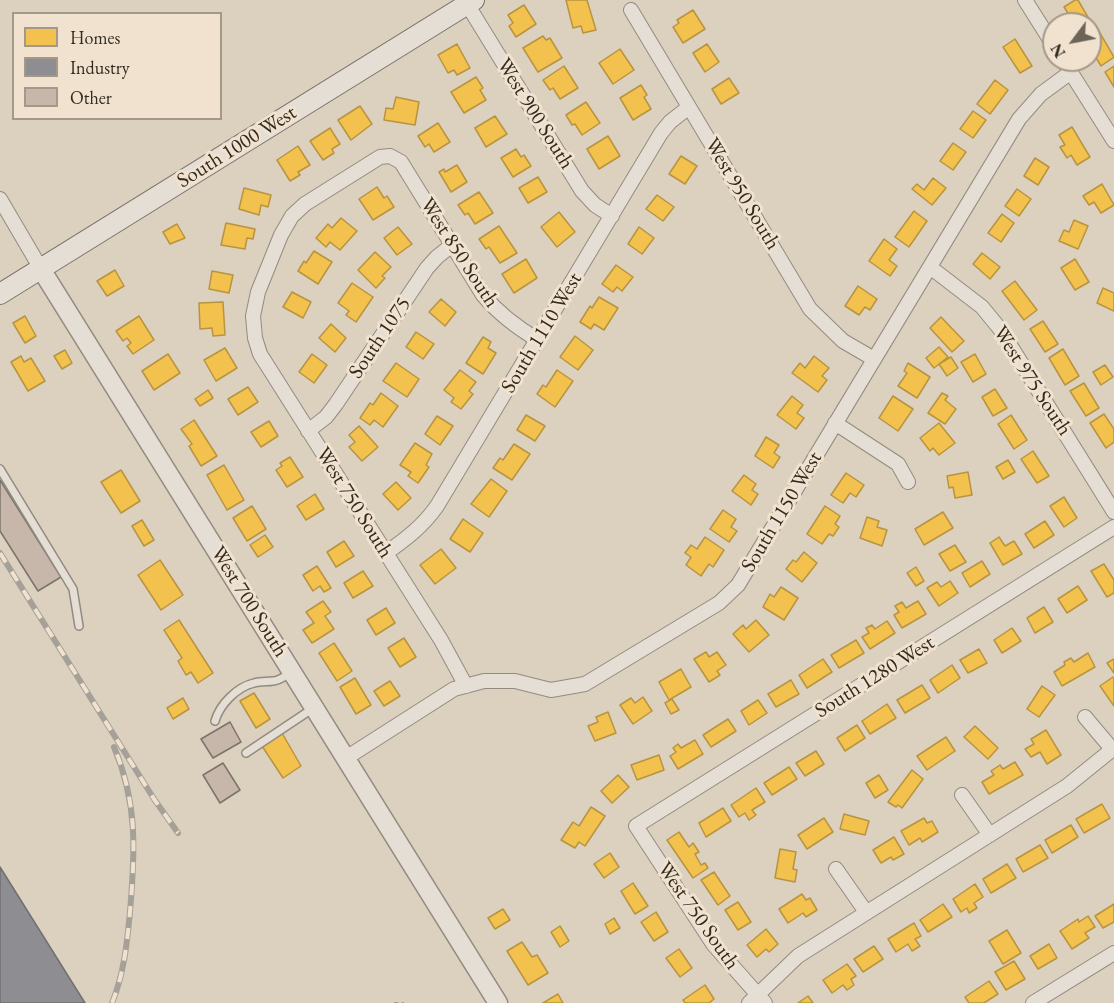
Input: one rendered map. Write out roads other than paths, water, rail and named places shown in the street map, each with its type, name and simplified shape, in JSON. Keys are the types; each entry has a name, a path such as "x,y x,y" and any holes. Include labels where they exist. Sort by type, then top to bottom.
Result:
{"main road":[{"name":"South 1000 West","path":"0,294 470,2"}],"street":[{"path":"1025,0 1042,27"},
{"name":"West 900 South","path":"470,2 582,191 595,205 612,216"},
{"name":"West 950 South","path":"631,10 810,309 843,341 874,359"},
{"name":"South 1150 West","path":"346,758 454,689 484,681 515,681 551,690 585,684 719,603 738,585 1019,119 1061,72"},
{"path":"1071,72 1114,141"},
{"name":"South 1110 West","path":"386,553 412,535 427,521 661,133 670,122 689,107"},
{"name":"West 850 South","path":"253,316 258,292 281,235 292,216 304,204 380,157 390,156 401,162 483,295 499,314 538,340"},
{"name":"West 700 South","path":"0,200 498,1003"},
{"name":"South 1075","path":"308,430 326,417 427,268 437,256 452,245"},
{"name":"West 975 South","path":"930,267 982,307 1000,329 1114,513"},
{"name":"West 750 South","path":"253,316 255,338 260,354 441,640 466,686"},
{"path":"836,423 898,464 908,482"},
{"name":"South 1280 West","path":"636,826 1114,527"},
{"path":"757,1000 798,956 1067,786 1113,748 1085,717"},
{"path":"962,795 990,835"},
{"name":"West 750 South","path":"636,826 713,944 757,1000"},
{"path":"836,869 866,912"},
{"path":"1033,1003 1114,953"}],"lane":[{"path":"0,469 73,589 79,626"},
{"path":"215,721 223,704 245,687 262,681 275,681 292,672"},
{"path":"246,753 314,707"}],"railway":[{"path":"0,553 154,799 178,833"},
{"path":"112,1003 126,947 132,890 133,848 131,808 122,768 114,747"}]}
